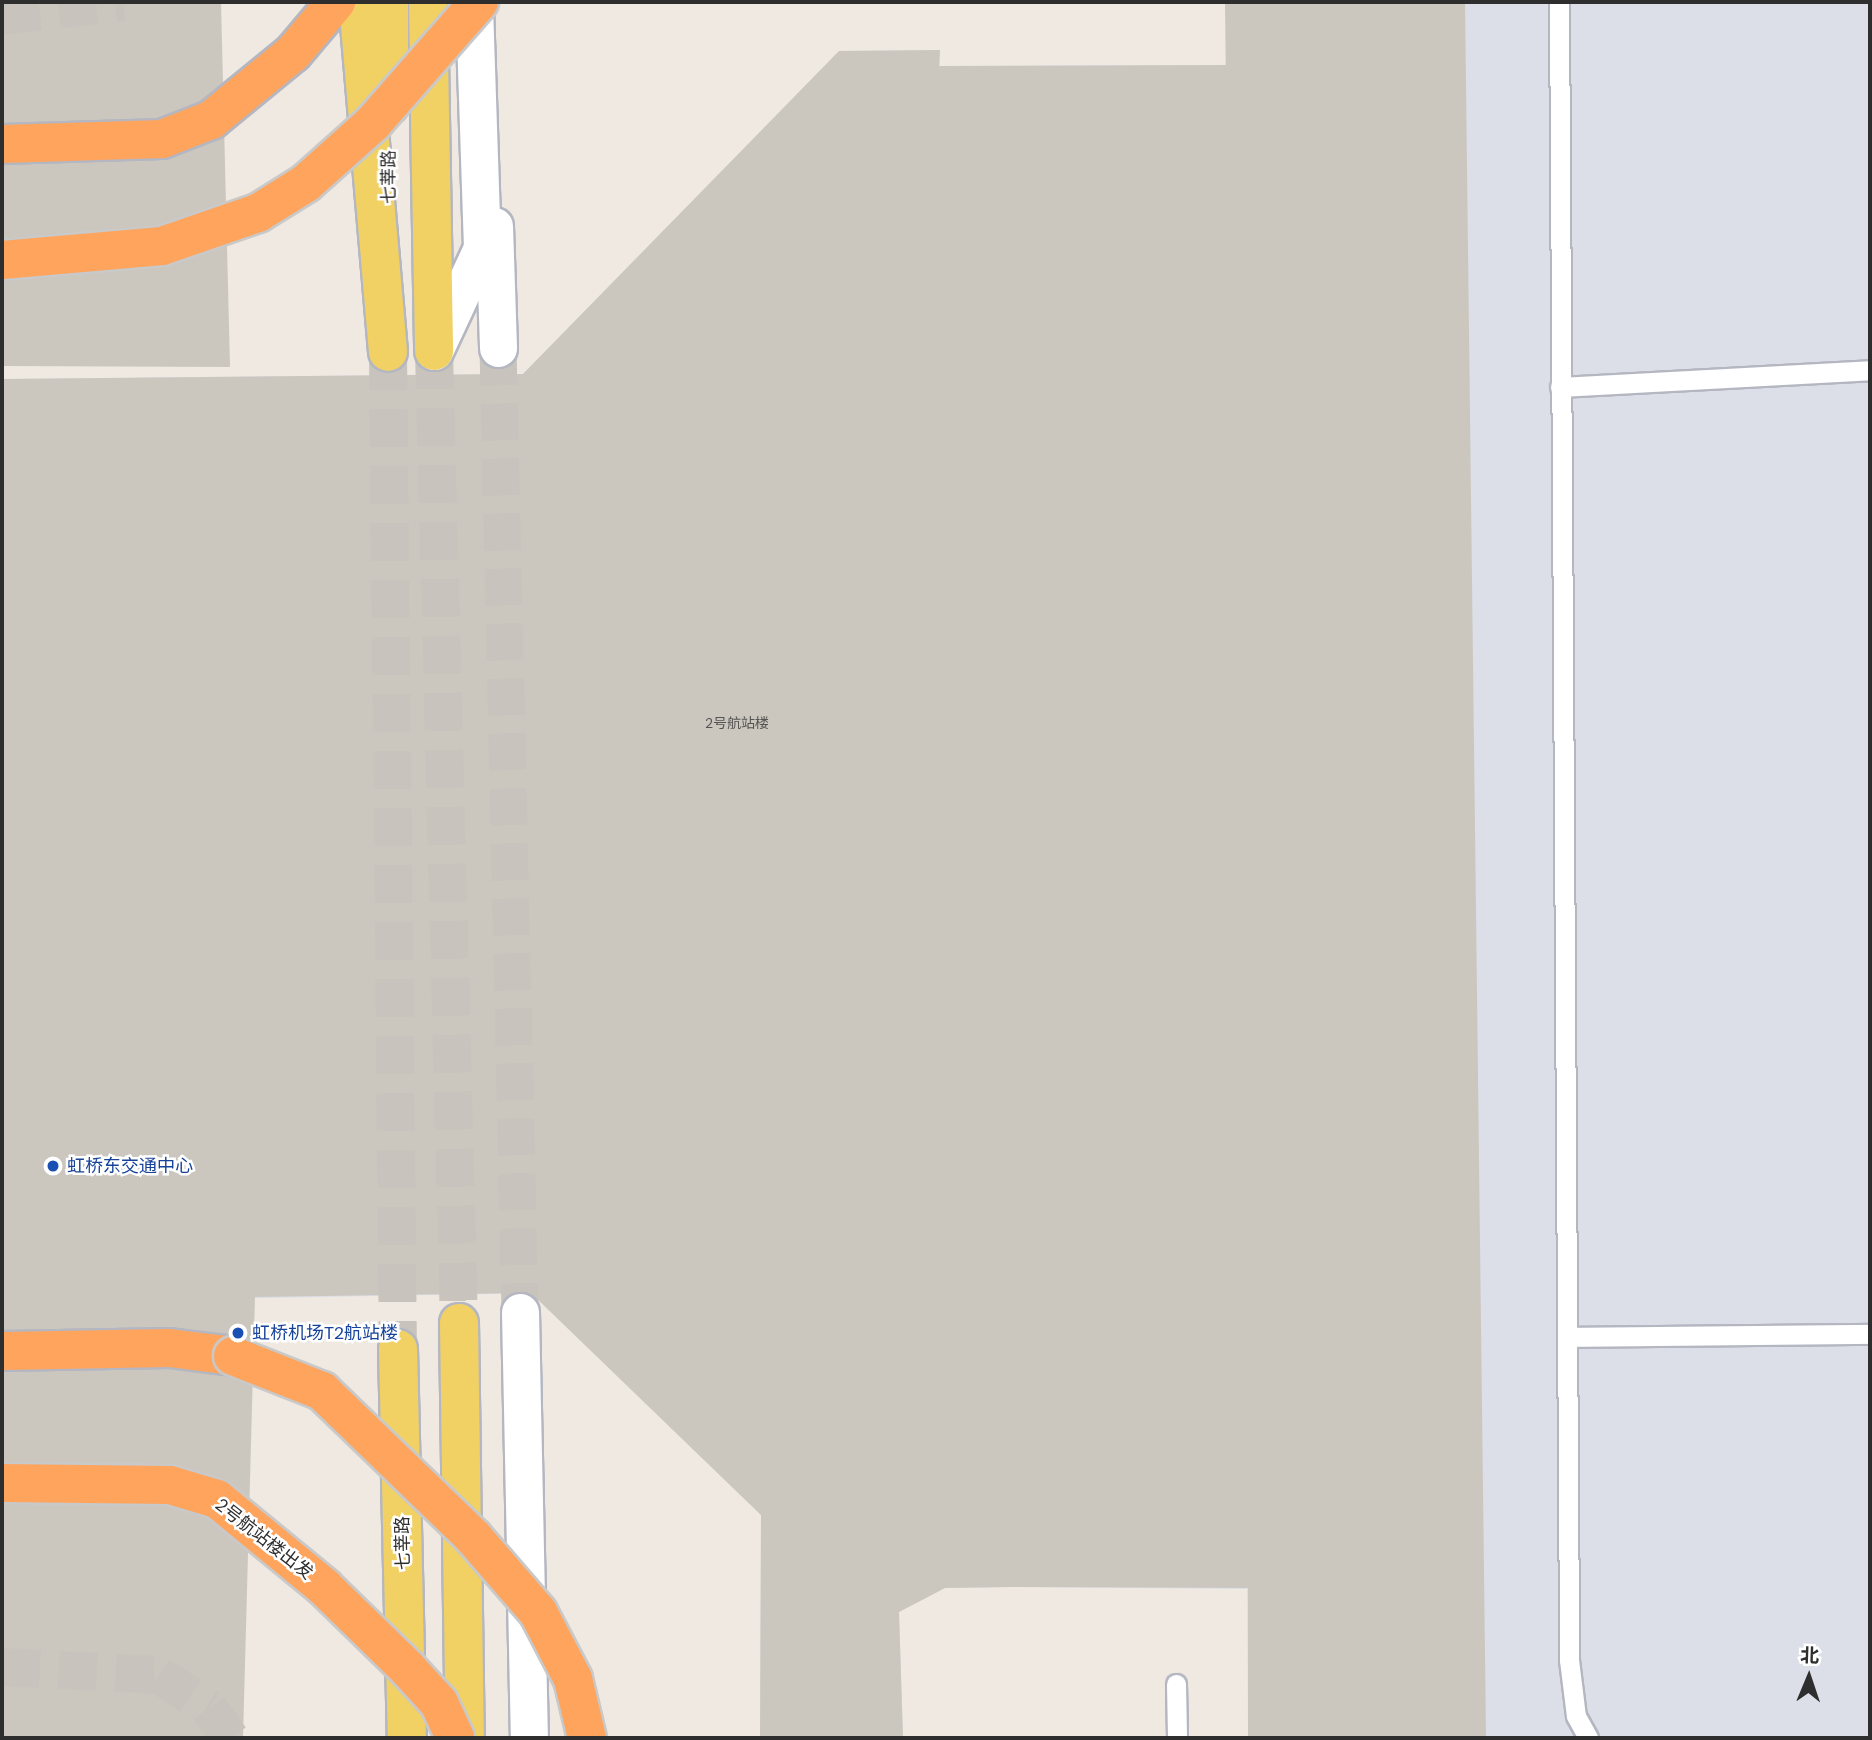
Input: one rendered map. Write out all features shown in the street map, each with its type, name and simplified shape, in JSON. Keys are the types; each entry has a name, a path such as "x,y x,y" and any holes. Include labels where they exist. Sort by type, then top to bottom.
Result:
{"highway":[{"path":"2,144 162,139 211,120 293,53 336,2"},
{"path":"2,261 162,246 258,213 306,183 357,138 479,2"},
{"path":"2,1351 169,1348 233,1356 322,1391 473,1537 538,1612 573,1679 587,1738"},
{"name":"2号航站楼出发","path":"2,1483 170,1485 216,1499 324,1587 408,1668 439,1703 455,1738"}],"main road":[{"name":"七莘路","path":"358,2 388,352 389,2"},
{"path":"428,2 434,351"},
{"path":"458,1323 466,1738"},
{"name":"七莘路","path":"398,1349 408,1738"}],"street":[{"path":"434,351 482,248 474,2"},
{"path":"487,41 498,348"},
{"path":"520,1312 529,1738"}],"lane":[{"path":"1559,2 1570,1689 1588,1738"},
{"path":"1560,387 1870,370"},
{"path":"1568,1337 1870,1334"},
{"path":"1176,1684 1177,1738"}],"shaded area":[{"path":"1225,2 1870,2 1870,1738 1248,1738 1247,1589 1013,1587 945,1588 899,1612 903,1738 760,1738 761,1515 531,1293 2,1303 2,379 523,374 839,51 940,50 940,66 1225,65"}],"building":[{"path":"2,2 221,2 230,367 2,366"},
{"path":"1225,2 1465,2 1486,1738 1248,1738 1248,1588 1013,1587 945,1588 899,1612 903,1738 760,1738 761,1515 531,1293 255,1297 243,1738 2,1738 2,379 523,374 839,51 940,50 939,66 1226,65"}],"tunnel":[{"path":"2,16 123,2"},
{"path":"498,348 520,1312"},
{"path":"434,351 459,1323"},
{"path":"388,352 398,1349"},
{"path":"2,1667 159,1675 209,1708 230,1738"}],"place":[{"name":"虹桥东交通中心","path":"53,1166"},
{"name":"虹桥机场T2航站楼","path":"238,1333"}]}
